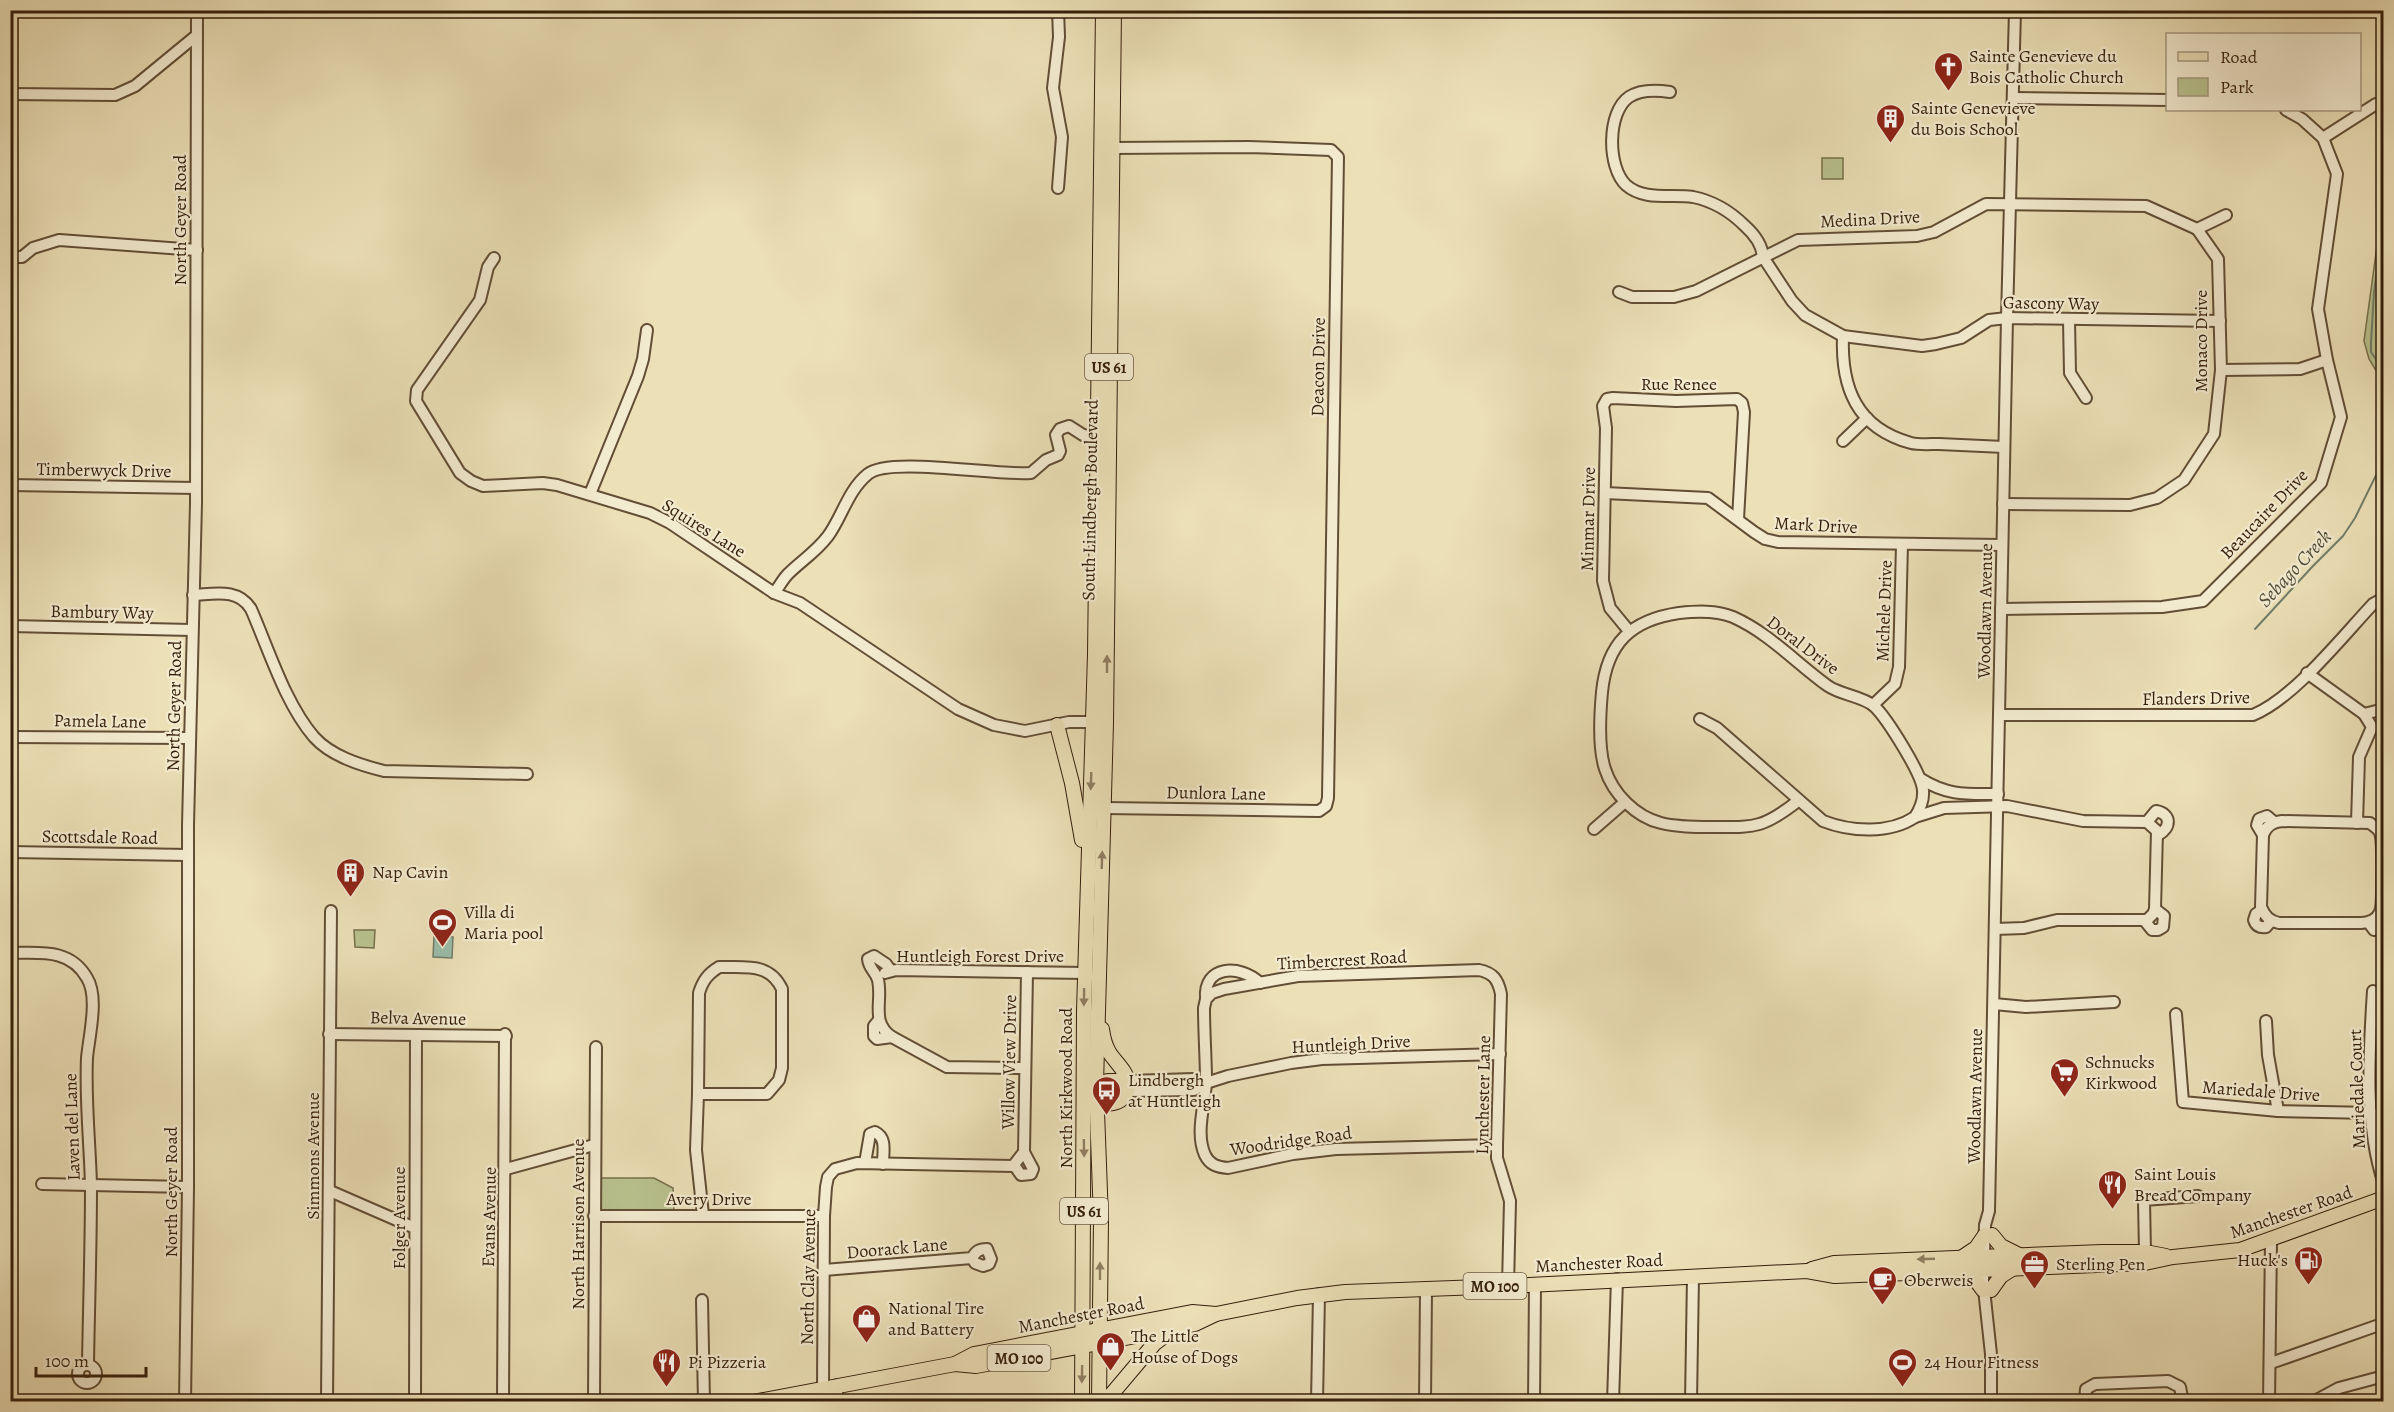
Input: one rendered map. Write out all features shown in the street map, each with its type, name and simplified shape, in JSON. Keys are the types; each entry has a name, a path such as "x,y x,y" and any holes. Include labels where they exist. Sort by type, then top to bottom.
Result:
{"main road":[{"name":"South Lindbergh Boulevard","path":"1093,918 1104,808 1100,722 1098,437 1103,10"},
{"name":"South Lindbergh Boulevard","path":"1093,918 1088,872 1100,722 1114,10"},
{"path":"1058,725 1078,809 1088,872"},
{"name":"North Kirkwood Road","path":"1082,1401 1085,973 1093,918"},
{"name":"North Kirkwood Road","path":"1093,918 1097,1012 1096,1102 1101,1202 1099,1401"},
{"path":"1097,1012 1109,1051 1128,1086"},
{"path":"1108,1081 1128,1086 1117,1102 1104,1105 1096,1102 1083,1090 1108,1081"},
{"name":"Manchester Road","path":"1988,1263 2013,1268 2145,1263 2173,1257 2228,1253 2271,1240 2384,1198"},
{"path":"2013,1268 1987,1290 1960,1264 1989,1235 2001,1246 2021,1256"},
{"name":"Manchester Road","path":"753,1401 955,1364 976,1366 1100,1336 1173,1329 1195,1324 1216,1314 1319,1294 1807,1271 1835,1276 1988,1263 2021,1256 2145,1252 2173,1257"},
{"name":"Manchester Road","path":"1100,1336 1192,1312 1216,1314"},
{"path":"1105,1401 1154,1344 1173,1329"}],"street":[{"name":"North Geyer Road","path":"185,1401 189,738 196,488 197,10"},
{"path":"1058,10 1059,38 1053,88 1062,137 1058,189"},
{"name":"Woodlawn Avenue","path":"1991,1401 1987,1290 2015,10"},
{"path":"10,94 115,95 135,86 197,35"},
{"name":"Gascony Way","path":"1670,92 1654,90 1640,92 1629,97 1618,108 1613,124 1613,165 1619,177 1639,192 1694,198 1725,209 1751,232 1762,249 1763,256 1792,301 1805,315 1843,336 1922,346 1960,338 1989,320 2007,318 2220,321"},
{"path":"2013,98 2166,100"},
{"path":"2288,111 2302,119 2323,138 2376,104"},
{"name":"Beaucaire Drive","path":"2001,609 2163,607 2203,601 2321,483 2341,417 2327,360 2318,309 2337,174 2323,138"},
{"name":"Deacon Drive","path":"1112,148 1249,147 1331,150 1338,157 1328,798 1326,806"},
{"name":"Medina Drive","path":"1619,292 1632,297 1674,297 1696,291 1798,240 1917,236 1934,232 1986,204 2146,206 2197,228"},
{"path":"2197,228 2226,215"},
{"name":"Monaco Drive","path":"2003,504 2130,505 2157,498 2184,480 2214,434 2221,370 2218,259 2197,228"},
{"path":"10,257 22,256 33,248 59,240 196,250"},
{"name":"Squires Lane","path":"494,258 488,267 480,300 417,390 416,401 460,473 483,486 543,483 590,494 650,513 670,523 774,593 800,603 976,718 994,725 1025,731 1058,725 1100,722"},
{"path":"2069,320 2070,373 2086,398"},
{"path":"590,494 638,376 647,330"},
{"path":"1843,336 1842,361 1845,381 1855,403 1867,418 1887,433 1912,443 2004,447"},
{"path":"2221,370 2300,369 2327,360"},
{"name":"Minmar Drive","path":"1607,399 1603,406 1606,428 1603,581 1610,608 1629,631"},
{"name":"Rue Renee","path":"1607,399 1688,401 1737,399 1743,404 1738,519"},
{"path":"1844,441 1867,418"},
{"path":"774,593 787,575 815,551 830,534 845,504 868,474 882,467 896,465 978,472 1032,473 1046,460 1058,455 1060,450 1056,435 1060,429 1069,426 1083,435 1098,437"},
{"name":"Timberwyck Drive","path":"10,485 196,488"},
{"name":"Mark Drive","path":"1605,493 1708,498 1754,532 1778,542 2002,545"},
{"name":"Michele Drive","path":"1873,705 1895,684 1899,667 1902,544"},
{"path":"194,595 233,594 245,599 295,711 315,738 341,756 362,766 384,771 527,774"},
{"name":"Flanders Drive","path":"1999,715 2253,715 2271,706 2307,673 2373,604 2384,598"},
{"name":"Doral Drive","path":"1629,631 1655,616 1694,611 1713,612 1732,617 1762,633 1830,687 1873,705"},
{"name":"Bambury Way","path":"10,626 192,630"},
{"path":"1629,631 1608,662 1601,704 1600,730 1604,768 1613,786 1625,802 1641,816 1661,823 1714,827 1758,826 1778,818 1798,801"},
{"path":"2307,673 2364,714 2372,727 2358,757 2356,823"},
{"path":"1873,705 1903,747 1921,779 1923,800 1915,817"},
{"path":"2364,714 2376,711 2384,713"},
{"path":"1700,719 1717,728 1823,821 1849,828 1898,826 1915,817 1944,808 1998,807 2017,807 2083,821 2147,822 2155,828 2158,835 2154,914 2144,920 2057,920 2024,928 1995,929"},
{"path":"2371,731 2384,726"},
{"name":"Pamela Lane","path":"10,737 189,738"},
{"path":"1921,779 1943,791 1956,794 1998,795"},
{"path":"1923,791 1944,808"},
{"path":"1594,829 1625,802"},
{"name":"Dunlora Lane","path":"1104,808 1319,811 1326,806"},
{"path":"2147,822 2156,811 2168,816 2167,829 2158,835"},
{"path":"2377,916 2266,916 2263,835 2265,829 2274,822 2370,823 2376,827 2381,838 2377,916 2374,930 2384,927"},
{"name":"Scottsdale Road","path":"10,852 188,855"},
{"name":"Simmons Avenue","path":"327,1401 331,911"},
{"name":"Laven del Lane","path":"10,953 48,952 62,956 73,961 83,971 91,985 92,1005 87,1072 91,1185 88,1363"},
{"path":"891,971 880,958 874,956 869,958 869,967 878,979 878,1014 885,1032 947,1066 1025,1068"},
{"path":"698,1094 767,1094 779,1080 782,1068 782,989 771,973 762,969 719,967 710,972 702,982 699,993 696,1150 703,1215"},
{"path":"1206,1083 1204,1008 1205,987 1209,979 1218,973 1237,970 1247,973 1260,982"},
{"name":"Timbercrest Road","path":"1206,999 1212,993 1224,988 1298,976 1479,970 1494,976"},
{"name":"Huntleigh Forest Drive","path":"878,979 891,971 1085,973"},
{"name":"Willow View Drive","path":"1014,1165 1021,1175 1031,1174 1033,1169 1024,1152 1027,972"},
{"name":"Lynchester Lane","path":"1494,976 1501,994 1497,1158 1510,1202 1508,1286"},
{"name":"Mariedale Court","path":"2373,992 2370,1049 2372,1113 2376,1162 2384,1184"},
{"path":"1994,1004 2052,1007 2068,1003 2114,1002"},
{"name":"Mariedale Drive","path":"2176,1014 2183,1102 2278,1111 2372,1113"},
{"path":"2266,1021 2268,1055 2278,1111"},
{"name":"Belva Avenue","path":"329,1034 505,1035"},
{"name":"Folger Avenue","path":"415,1401 416,1035"},
{"name":"Evans Avenue","path":"503,1401 505,1035"},
{"name":"North Harrison Avenue","path":"594,1401 596,1047"},
{"name":"Huntleigh Drive","path":"1128,1086 1194,1090 1206,1083 1281,1065 1322,1059 1500,1054"},
{"name":"Woodridge Road","path":"1206,1083 1201,1139 1204,1153 1210,1163 1218,1167 1228,1168 1293,1154 1336,1149 1497,1145"},
{"path":"883,1164 883,1139 875,1132 870,1134 867,1141 865,1163 883,1164 1014,1165 1024,1152"},
{"path":"506,1169 594,1144"},
{"name":"North Clay Avenue","path":"823,1388 824,1216 828,1177 835,1169 845,1165 865,1163"},
{"path":"42,1184 188,1187"},
{"path":"330,1191 415,1228"},
{"path":"2145,1252 2144,1200 2198,1196"},
{"name":"Avery Drive","path":"594,1216 824,1216"},
{"path":"2269,1401 2271,1240"},
{"name":"Doorack Lane","path":"824,1270 972,1258"},
{"path":"1691,1401 1693,1276"},
{"path":"1613,1401 1617,1280"},
{"path":"1534,1401 1535,1285"},
{"path":"1425,1401 1426,1289"},
{"path":"1317,1401 1319,1294"},
{"path":"702,1300 704,1401"},
{"path":"2271,1363 2379,1325"},
{"path":"2313,1401 2339,1388 2384,1376"},
{"path":"2085,1401 2088,1386 2106,1383 2168,1381 2180,1387 2183,1401"},
{"path":"837,1385 837,1401"}],"green space":[{"path":"1822,158 1843,158 1843,179 1822,179"},
{"path":"2383,202 2383,382 2369,359 2364,341"},
{"path":"354,930 375,930 374,948 355,947"},
{"path":"596,1178 654,1178 673,1188 674,1213 596,1213"}],"shaded area":[{"name":"Villa di Maria pool","path":"434,936 453,937 452,958 433,957"}],"waterway":[{"name":"Sebago Creek","path":"2384,224 2374,292 2371,343 2371,352 2384,371"},
{"name":"Sebago Creek","path":"2255,629 2343,536 2355,518 2384,459"}],"place":[{"name":"Sainte Genevieve du Bois Catholic Church","path":"1948,92"},
{"name":"Sainte Genevieve du Bois School","path":"1890,144"},
{"name":"Nap Cavin","path":"351,898"},
{"name":"Villa di Maria pool","path":"443,948"},
{"name":"Schnucks Kirkwood","path":"2064,1098"},
{"name":"Lindbergh at Huntleigh","path":"1107,1116"},
{"name":"Saint Louis Bread Company","path":"2113,1210"},
{"name":"Huck's","path":"2309,1286"},
{"name":"Sterling Pen","path":"2035,1290"},
{"name":"Oberweis","path":"1883,1306"},
{"name":"National Tire and Battery","path":"867,1344"},
{"name":"The Little House of Dogs","path":"1110,1372"},
{"name":"Pi Pizzeria","path":"667,1388"},
{"name":"24 Hour Fitness","path":"1903,1388"}]}
